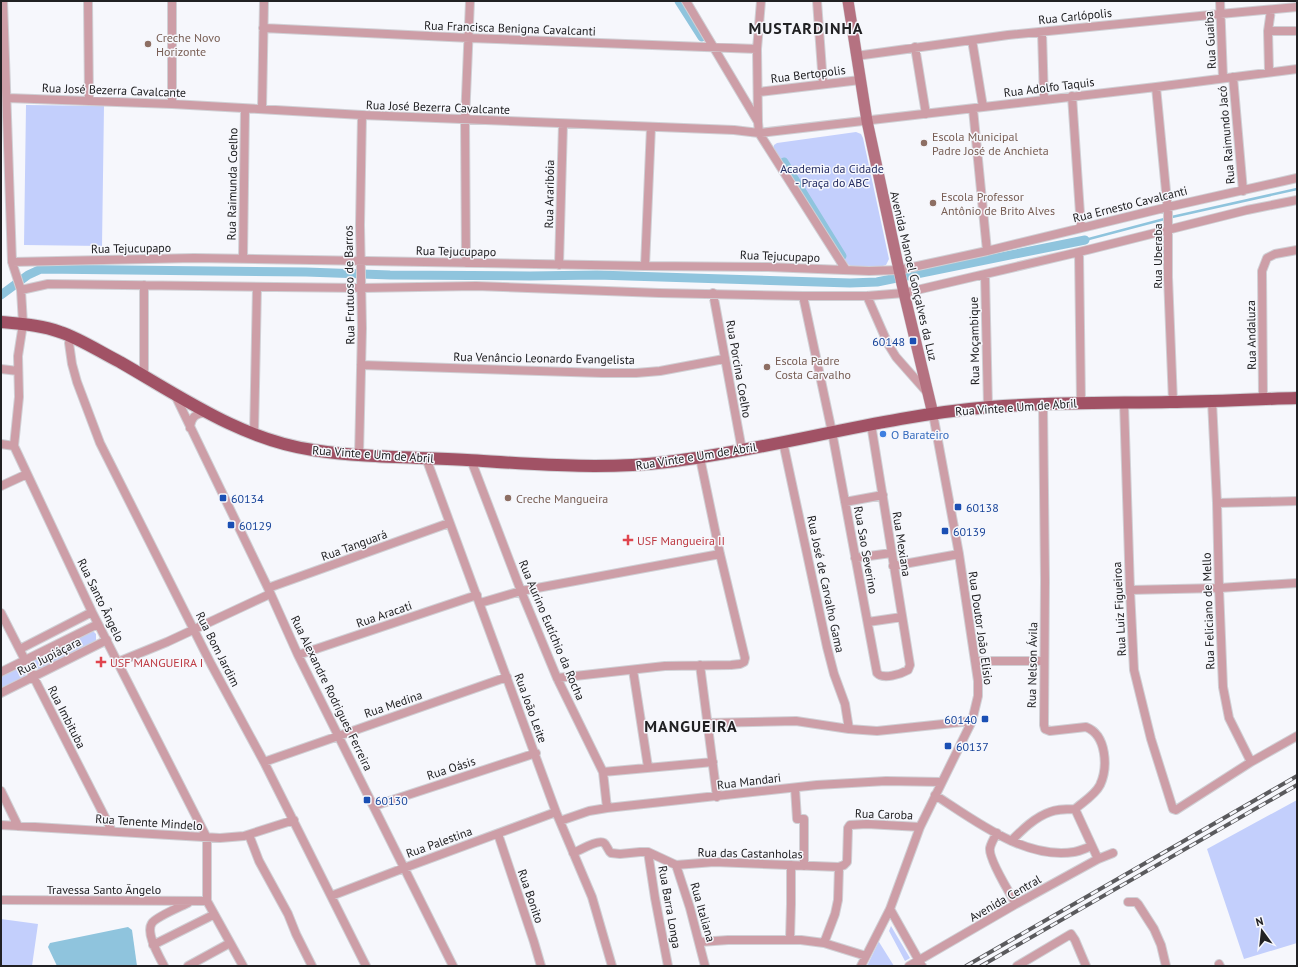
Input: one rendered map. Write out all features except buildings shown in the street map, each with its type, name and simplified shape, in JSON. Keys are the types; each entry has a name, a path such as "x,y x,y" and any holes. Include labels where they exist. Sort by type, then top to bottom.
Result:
{"main road":[{"name":"Avenida Manoel Gonçalves da Luz","path":"848,1 867,121 903,291 927,392 934,414"},
{"name":"Rua Vinte e Um de Abril","path":"1,322 43,327 71,336 208,413 254,435 312,450 426,458 616,466 648,464 700,458 871,424 988,407 1043,404 1297,398"}],"street":[{"name":"Rua Santo Ângelo","path":"3,1 3,64 7,98 12,262 20,288 23,324 18,356 19,397 14,446 92,612 207,838 206,901"},
{"path":"88,1 89,100"},
{"path":"172,1 172,104"},
{"path":"262,109 264,1"},
{"path":"466,263 466,120 470,38 470,1"},
{"path":"686,1 758,122"},
{"path":"761,1 757,49 759,133 846,270"},
{"path":"817,1 824,84"},
{"name":"Rua Guaíba","path":"1220,1 1224,78"},
{"name":"Rua Carlópolis","path":"856,56 1008,35 1297,7"},
{"path":"1269,71 1268,31 1271,10"},
{"name":"Rua Francisca Benigna Cavalcanti","path":"263,28 757,49"},
{"path":"1268,31 1295,31"},
{"path":"1042,32 1044,100"},
{"path":"972,40 983,108"},
{"path":"915,47 926,114"},
{"name":"Rua Adolfo Taquis","path":"867,121 1156,87 1269,71 1297,69"},
{"name":"Rua Raimundo Jacó","path":"1233,77 1243,191"},
{"name":"Rua Bertopolis","path":"759,92 860,80"},
{"name":"Rua Uberaba","path":"1156,87 1168,209 1168,278 1173,402"},
{"path":"1072,96 1081,228"},
{"name":"Rua José Bezerra Cavalcante","path":"7,98 172,104 362,116 734,130 759,133 867,121"},
{"name":"Rua Raimunda Coelho","path":"243,259 245,108"},
{"path":"973,109 987,251"},
{"name":"Rua Frutuoso de Barros","path":"359,454 361,365 360,225 362,116"},
{"name":"Rua Araribóia","path":"559,265 563,124"},
{"path":"645,266 651,127"},
{"name":"Rua Ernesto Cavalcanti","path":"899,272 1297,178"},
{"path":"20,288 48,284 257,287 476,286 659,293 867,296 903,291 984,275 1247,210 1297,200"},
{"name":"Rua Andaluza","path":"1263,399 1262,270 1264,262 1267,258 1275,254 1297,250"},
{"path":"1079,252 1081,403"},
{"name":"Rua Tejucupapo","path":"12,262 194,258 360,264 466,263 768,267 899,272"},
{"name":"Rua Moçambique","path":"984,275 988,407"},
{"path":"144,285 144,376"},
{"path":"254,435 257,287"},
{"name":"Rua Porcina Coelho","path":"713,293 742,450"},
{"name":"Rua Sao Severino","path":"803,296 832,432 877,673"},
{"path":"867,296 888,344 896,357 927,392"},
{"name":"Rua Bom Jardim","path":"71,336 69,343 72,364 77,382 100,443 194,629 294,820 366,966"},
{"name":"Rua Venâncio Leonardo Evangelista","path":"361,365 602,374 660,371 724,359"},
{"path":"1,369 18,371"},
{"name":"Rua Alexandre Rodrigues Ferreira","path":"173,392 269,591 298,656 339,735 453,966"},
{"name":"Rua Feliciano de Mello","path":"1212,401 1223,687 1229,718 1251,762"},
{"name":"Rua Luiz Figueiroa","path":"1124,403 1134,670 1151,739 1173,809 1176,810 1251,762"},
{"name":"Rua Nelson Ávila","path":"1043,404 1045,580 1044,725 1046,729 1050,731 1086,726 1091,728 1098,736 1104,754 1104,767 1100,785 1075,809"},
{"path":"190,429 192,419 195,415 208,413"},
{"name":"Rua Doutor João Elísio","path":"861,966 890,909 920,828 972,721 978,696 978,681 975,661 934,414"},
{"name":"Rua Mexiana","path":"871,424 910,664 910,668 902,674 882,676 877,673"},
{"name":"Rua José de Carvalho Gama","path":"783,442 826,640 834,674 845,704 849,730"},
{"path":"1,444 14,446"},
{"name":"Rua João Leite","path":"426,458 536,753 556,812 592,897 612,966"},
{"path":"557,678 665,666 736,665 744,662 745,658 720,554 700,458"},
{"name":"Rua Aurino Eutíchio da Rocha","path":"470,460 557,678 603,772 607,808"},
{"path":"1,486 26,474"},
{"path":"845,502 883,495"},
{"path":"1217,503 1297,501"},
{"name":"Rua Tanguará","path":"118,662 168,642 269,591 449,523"},
{"path":"855,558 891,553"},
{"name":"Rua Aracati","path":"298,656 479,599 720,554"},
{"path":"894,566 958,554"},
{"path":"1130,590 1297,584"},
{"name":"Rua Jupiáçara","path":"20,649 92,612"},
{"name":"Rua Imbituba","path":"1,613 112,831"},
{"path":"868,622 902,617"},
{"name":"Rua Jupiáçara","path":"1,672 98,624"},
{"name":"Rua Jupiáçara","path":"1,693 107,640"},
{"path":"975,661 1044,661"},
{"path":"700,665 717,797"},
{"path":"633,670 648,767"},
{"name":"Rua Medina","path":"264,762 508,677"},
{"path":"708,723 796,721 849,730 877,732 972,721"},
{"path":"1251,762 1297,736"},
{"name":"Rua Oásis","path":"374,806 536,753"},
{"path":"603,772 713,762"},
{"name":"Rua Mandari","path":"560,821 589,811 607,808 817,785 886,781 942,782"},
{"path":"795,788 797,818 804,819 804,866"},
{"path":"1,791 18,826"},
{"path":"935,796 1012,841 1035,849 1057,852 1075,852 1092,846"},
{"path":"1012,841 1023,829 1036,819 1050,812 1075,809 1098,859"},
{"name":"Rua Palestina","path":"331,896 556,812"},
{"name":"Rua Tenente Mindelo","path":"1,825 207,838 236,837 294,820"},
{"name":"Rua Caroba","path":"840,866 846,864 847,862 848,826 867,824 920,828"},
{"path":"997,833 990,848 990,854 1005,886 1016,904"},
{"path":"249,834 259,861 285,907 312,966"},
{"name":"Rua Bonito","path":"498,834 541,966"},
{"path":"573,853 595,843 602,842 611,853 620,854 648,852 676,866"},
{"name":"Rua Barra Longa","path":"648,852 668,966"},
{"name":"Avenida Central","path":"909,966 921,963 1016,904 1098,859 1113,853"},
{"name":"Rua das Castanholas","path":"676,866 714,862 840,866"},
{"path":"790,865 792,904 790,940"},
{"name":"Rua Italiana","path":"676,866 700,942 705,966"},
{"path":"824,943 835,914 838,900 840,866"},
{"name":"Travessa Santo Ângelo","path":"1,900 206,901"},
{"path":"206,901 243,966"},
{"path":"164,966 154,945 150,930 152,923 158,918 190,902"},
{"path":"1128,902 1136,902 1154,929 1161,945 1166,966"},
{"path":"890,909 921,963"},
{"path":"154,945 214,914"},
{"path":"1017,966 1071,934 1086,966"},
{"path":"700,942 728,940 790,940 824,943 866,956"},
{"path":"188,966 230,943"}],"green space":[{"path":"26,105 104,106 102,246 24,245"},
{"name":"Academia da Cidade - Praça do ABC","path":"856,132 861,134 863,138 889,259 886,265 883,266 852,267 843,261 773,150 774,145 777,143"},
{"path":"91,631 96,634 96,640 94,642 40,669 33,668 32,660"},
{"path":"18,667 25,670 25,677 1,689 1,676"},
{"path":"1297,800 1297,943 1244,959 1207,849"},
{"path":"1,919 38,924 32,966 1,966"},
{"path":"891,926 910,958 905,961 889,931"},
{"path":"879,942 894,966 867,966"}],"shaded area":[{"path":"128,927 132,930 137,966 57,966 48,947 50,943"}],"waterway":[{"path":"679,1 702,37"},
{"path":"784,162 842,256"},
{"path":"1085,240 1172,217 1297,189"},
{"path":"1,295 28,275 41,269 306,272 390,275 597,275 850,283 877,282 1085,240"}],"railway":[{"path":"966,966 1297,776"},
{"path":"981,966 1297,785"}],"place":[{"name":"Creche Novo Horizonte","path":"148,44"},
{"name":"Escola Municipal Padre José de Anchieta","path":"924,143"},
{"name":"Escola Professor Antônio de Brito Alves","path":"933,203"},
{"name":"60148","path":"913,341"},
{"name":"Escola Padre Costa Carvalho","path":"767,367"},
{"name":"O Barateiro","path":"883,434"},
{"name":"60134","path":"223,498"},
{"name":"Creche Mangueira","path":"508,498"},
{"name":"60138","path":"958,507"},
{"name":"60129","path":"231,525"},
{"name":"60139","path":"945,531"},
{"name":"USF Mangueira II","path":"628,540"},
{"name":"USF MANGUEIRA I","path":"101,662"},
{"name":"60140","path":"985,719"},
{"name":"60137","path":"948,746"},
{"name":"60130","path":"367,800"}],"district":[{"name":"MUSTARDINHA","path":"806,28"},
{"name":"MANGUEIRA","path":"691,726"}]}
